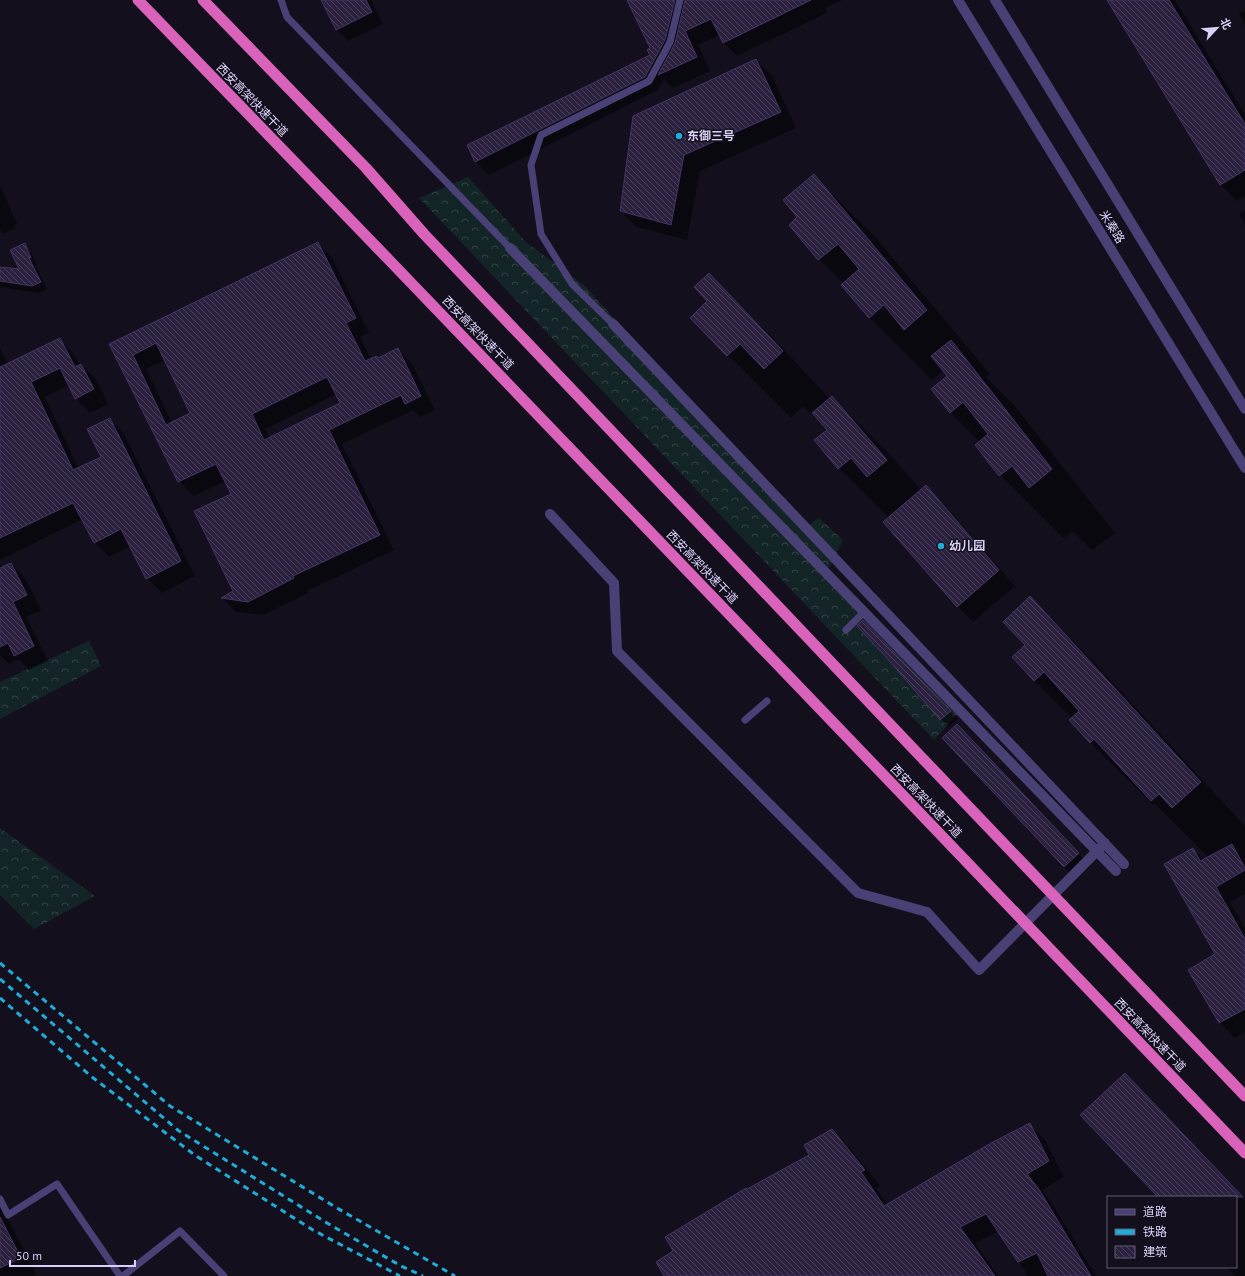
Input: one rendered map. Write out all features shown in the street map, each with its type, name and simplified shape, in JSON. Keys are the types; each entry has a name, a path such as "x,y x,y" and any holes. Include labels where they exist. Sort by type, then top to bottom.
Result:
{"highway":[{"name":"西安高架快速干道","path":"138,0 403,274 1245,1153"},
{"path":"203,0 366,168 424,234 1245,1096"}],"street":[{"name":"米秦路","path":"958,0 1245,468"},
{"name":"米秦路","path":"995,0 1245,409"},
{"path":"510,248 1097,851 1120,867 1105,843 613,324"},
{"path":"550,514 614,583 617,651 858,893 927,912 979,970 1105,843"}],"lane":[{"path":"281,0 287,17 510,248"},
{"path":"613,324 572,284 541,234 531,165 541,135 649,81 670,42 680,0"},
{"path":"846,630 864,612"},
{"path":"745,720 767,701"},
{"path":"0,1199 8,1215 57,1184 120,1276"},
{"path":"123,1276 180,1231 224,1276"}],"green space":[{"path":"468,177 526,242 584,285 804,528 819,518 843,540 825,576 962,709 934,740 419,198"},
{"path":"89,641 101,666 0,719 0,682"},
{"path":"0,828 95,896 34,929 0,895"}],"building":[{"path":"321,0 366,0 372,12 336,30"},
{"path":"627,0 675,0 665,40 645,77 475,162 467,145 650,55 647,50 650,48"},
{"path":"685,0 811,0 723,43 711,19 685,31 697,57 658,75 675,43"},
{"path":"1107,0 1169,0 1245,124 1245,170 1220,185"},
{"name":"东御三号","path":"756,59 781,112 684,155 671,225 620,211 633,116"},
{"path":"814,174 927,310 904,330 884,305 869,318 841,285 859,269 838,244 818,260 789,225 797,217 783,200"},
{"path":"318,242 356,318 346,323 365,361 377,356 378,358 398,348 421,396 405,404 401,395 329,430 380,535 293,576 294,578 248,602 221,598 233,591 194,511 231,494 216,464 178,482 109,344","holes":["156,343 190,413 166,425 133,355","327,377 340,403 264,440 252,414"]},
{"path":"25,243 31,258 29,258 41,282 32,286 0,281 0,267 19,269 10,250"},
{"path":"709,273 783,351 764,369 740,344 727,356 690,318 707,301 694,287"},
{"path":"60,338 75,367 81,364 94,389 75,399 60,368 31,382 73,470 101,457 87,429 110,418 181,561 146,579 121,529 94,543 73,503 0,538 0,367"},
{"path":"951,340 1052,469 1029,488 1012,466 999,476 975,445 988,434 963,402 950,413 931,389 947,376 931,356"},
{"path":"832,396 887,460 867,477 851,458 838,469 814,440 827,430 812,413"},
{"name":"幼儿园","path":"926,485 999,570 957,607 883,522"},
{"path":"11,563 27,595 13,602 34,646 14,656 8,643 0,647 0,568"},
{"path":"1030,596 1201,782 1172,808 1159,794 1151,801 1094,739 1090,743 1069,720 1079,711 1044,672 1034,681 1012,657 1025,645 1003,622"},
{"path":"863,620 951,711 940,720 880,650 857,626"},
{"path":"957,724 1079,853 1064,867 942,738"},
{"path":"1232,844 1245,870 1216,887 1245,939 1245,1009 1219,1023 1188,970 1215,954 1164,864 1193,848 1200,861"},
{"path":"1125,1073 1243,1197 1157,1196 1080,1115"},
{"path":"1030,1123 1049,1161 1027,1174 1040,1191 1091,1276 1048,1276 1037,1253 1018,1262 986,1214 960,1227 995,1276 664,1276 656,1262 673,1251 665,1237 746,1188 747,1189 809,1155 804,1145 832,1129 865,1170 861,1172 884,1206 991,1143"},
{"path":"0,1217 21,1258 0,1268"}],"railway":[{"path":"0,963 170,1106 337,1208 455,1276"},
{"path":"0,979 179,1131 327,1223 401,1266 423,1276"},
{"path":"0,998 92,1077 196,1156 313,1230 400,1276"}],"place":[{"name":"东御三号","path":"679,136"},
{"name":"幼儿园","path":"941,546"}]}
